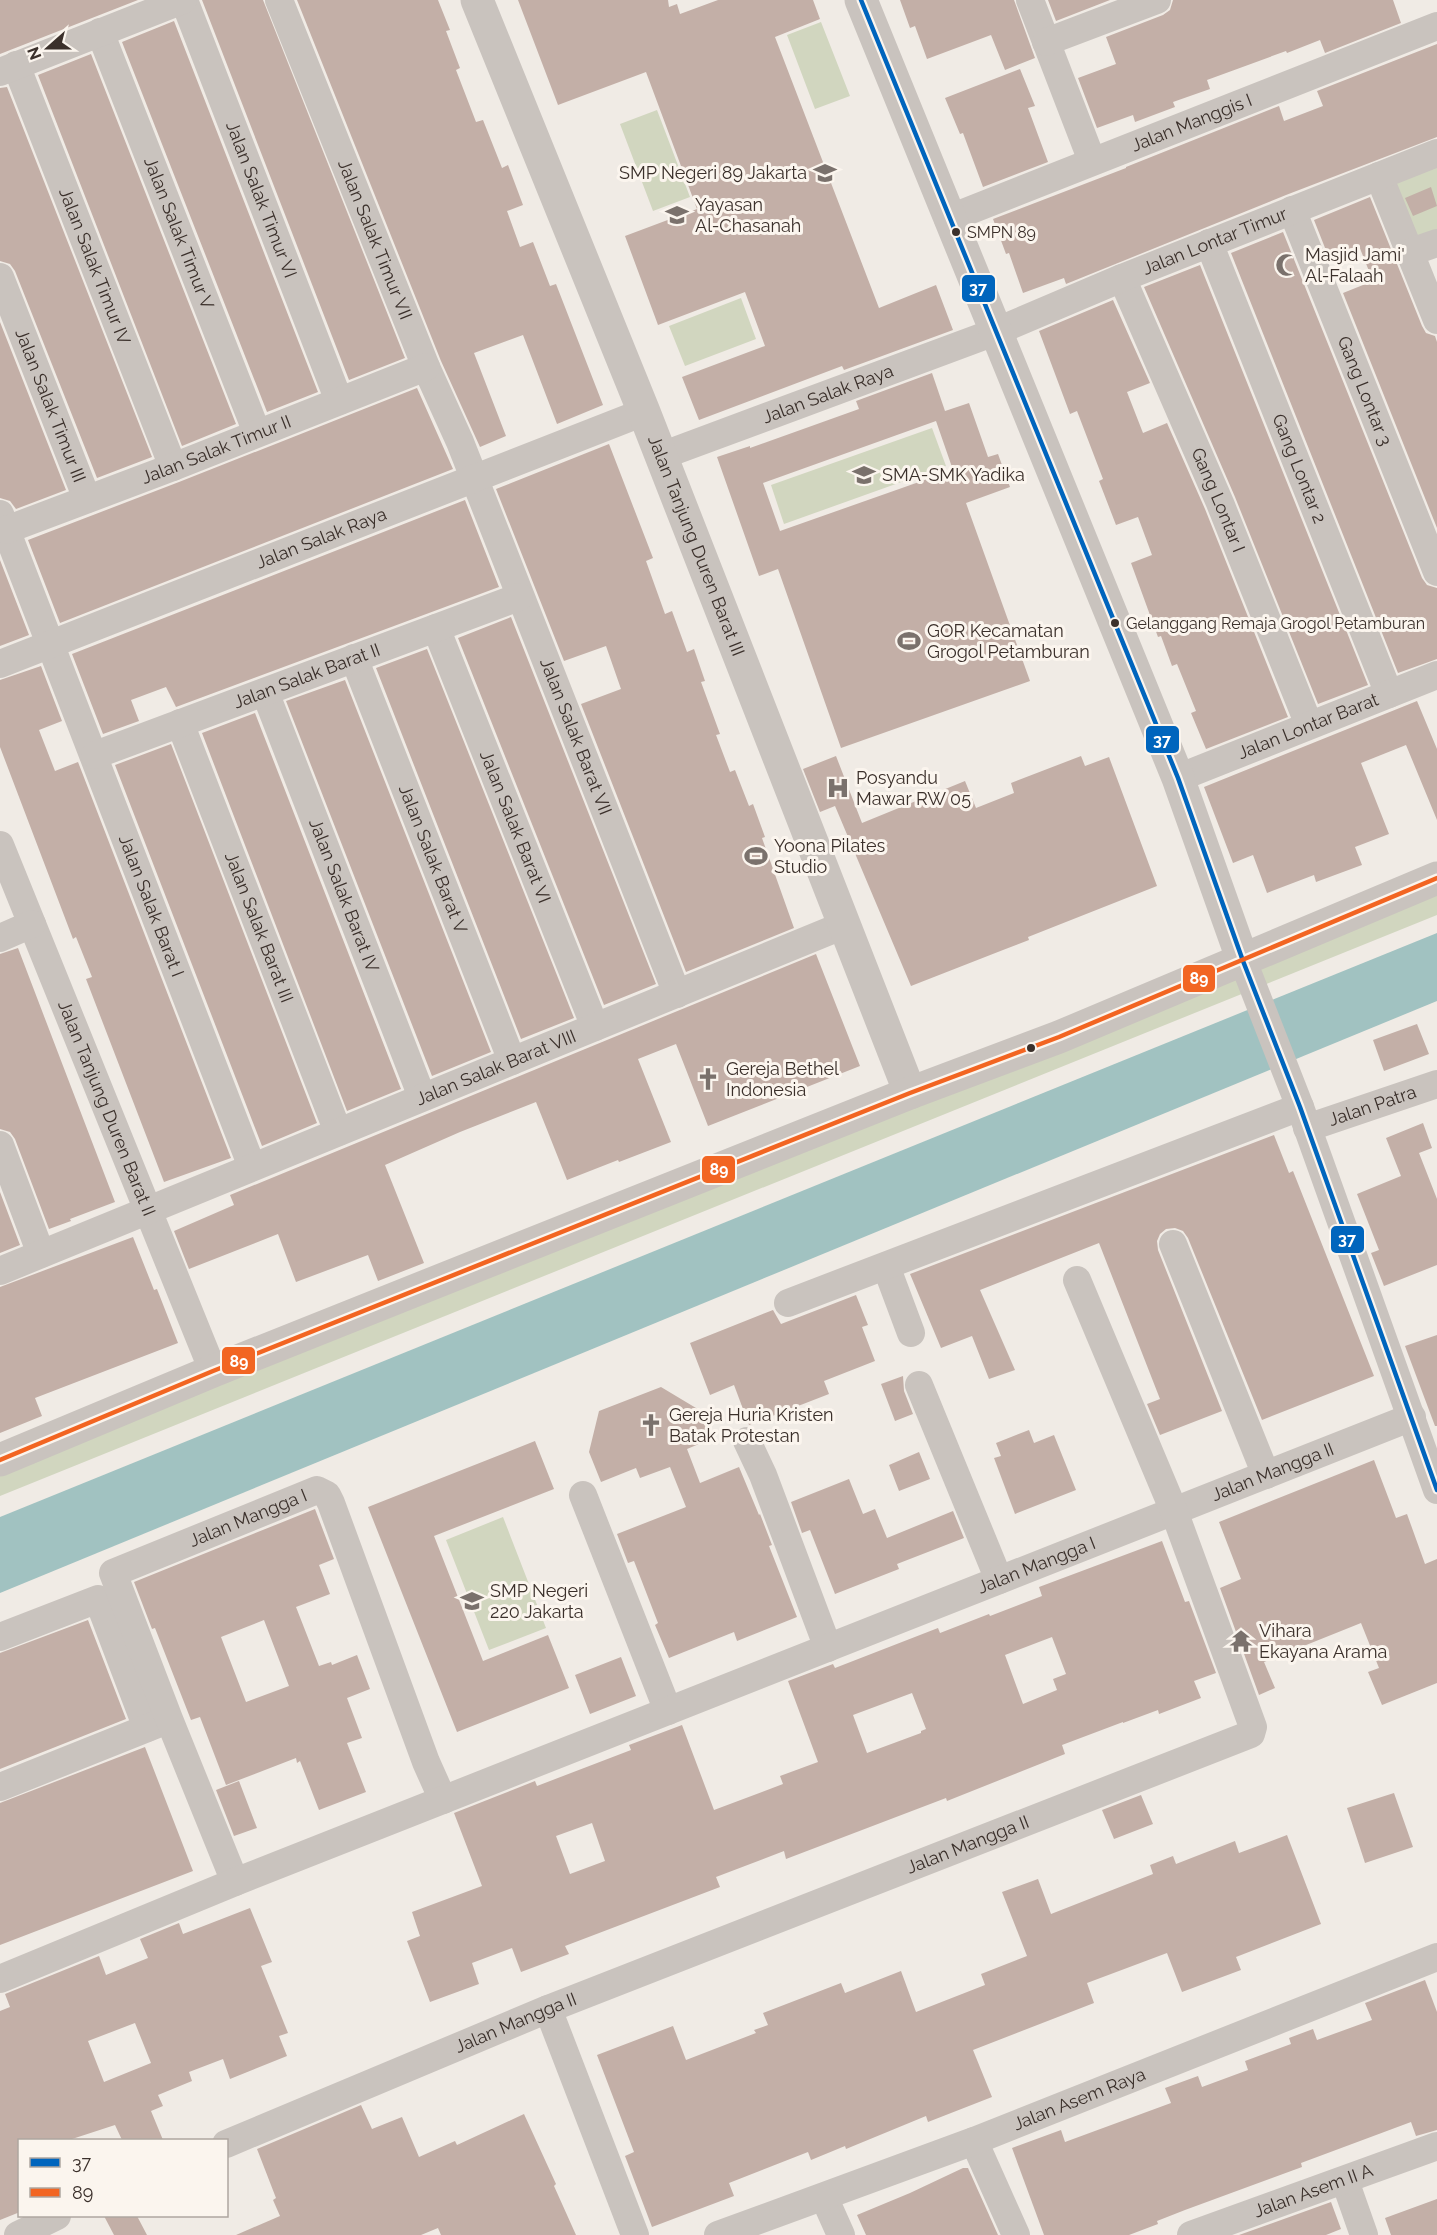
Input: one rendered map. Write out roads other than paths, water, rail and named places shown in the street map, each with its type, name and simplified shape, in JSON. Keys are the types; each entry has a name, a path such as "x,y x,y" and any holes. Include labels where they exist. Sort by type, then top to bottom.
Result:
{"street":[{"path":"8,68 183,0"},
{"name":"Jalan Salak Timur VI","path":"183,0 339,401"},
{"name":"Jalan Salak Timur VII","path":"279,0 426,367 474,478"},
{"name":"Jalan Tanjung Duren Barat III","path":"477,0 644,412 910,1093"},
{"path":"861,0 948,219 1178,778 1437,1490"},
{"path":"1030,0 1092,161"},
{"path":"1046,42 1128,5 1157,0"},
{"name":"Jalan Manggis I","path":"948,219 1437,26"},
{"name":"Jalan Salak Timur V","path":"100,32 257,433"},
{"name":"Jalan Salak Timur IV","path":"8,68 173,467"},
{"name":"Jalan Lontar Timur","path":"995,332 1122,278 1437,153"},
{"path":"1379,176 1437,320"},
{"name":"Gang Lontar 3","path":"1292,210 1437,572"},
{"name":"Gang Lontar 2","path":"1209,243 1389,694"},
{"path":"1411,252 1437,243"},
{"name":"Jalan Salak Timur III","path":"0,277 87,499"},
{"name":"Gang Lontar I","path":"1122,278 1220,503 1309,725"},
{"name":"Jalan Salak Raya","path":"661,456 995,332"},
{"name":"Jalan Salak Timur II","path":"3,522 87,499 426,367"},
{"name":"Jalan Salak Raya","path":"0,664 644,412"},
{"name":"Jalan Salak Barat VII","path":"474,478 677,994"},
{"name":"Jalan Salak Barat I","path":"3,522 252,1167"},
{"name":"Jalan Salak Barat II","path":"94,755 519,597"},
{"name":"Jalan Salak Barat VI","path":"436,628 595,1027"},
{"name":"Jalan Salak Barat V","path":"354,658 512,1061"},
{"name":"Jalan Lontar Barat","path":"1178,778 1437,675"},
{"name":"Jalan Salak Barat IV","path":"265,692 422,1097"},
{"name":"Jalan Salak Barat III","path":"180,723 338,1132"},
{"name":"Jalan Tanjung Duren Barat II","path":"0,844 213,1371"},
{"path":"0,1460 213,1371 910,1093 1245,966 1437,878"},
{"path":"0,938 32,924"},
{"name":"Jalan Salak Barat VIII","path":"0,1271 844,925"},
{"name":"Jalan Patra","path":"788,1303 1303,1117 1437,1084"},
{"path":"0,1145 41,1254"},
{"path":"1173,1244 1266,1475"},
{"path":"886,1266 911,1333"},
{"path":"1077,1280 1079,1290 1174,1511"},
{"path":"919,1385 999,1580"},
{"name":"Jalan Mangga II","path":"228,2143 548,2009 1251,1734 1253,1727 1174,1511 1412,1417"},
{"path":"747,1441 763,1474 828,1648"},
{"name":"Jalan Mangga I","path":"235,1882 158,1723 113,1573 317,1490 327,1495 331,1503 426,1762 443,1800"},
{"path":"583,1495 668,1711"},
{"name":"Jalan Mangga I","path":"0,1979 235,1882 1174,1511"},
{"path":"0,1637 98,1599 158,1723 0,1787"},
{"name":"Jalan Asem Raya","path":"718,2235 974,2141 1435,1966"},
{"path":"548,2009 635,2235"},
{"path":"974,2141 1016,2235"},
{"name":"Jalan Asem II A","path":"1191,2235 1224,2229 1437,2146"},
{"path":"1345,2181 1364,2235"},
{"path":"824,2197 841,2235"},
{"path":"18,2235 55,2217"}],"water":[{"path":"1437,933 1437,1001 0,1593 0,1517"}],"place":[{"name":"SMP Negeri 89 Jakarta","path":"825,173"},
{"name":"Yayasan Al-Chasanah","path":"677,215"},
{"name":"SMPN 89","path":"956,232"},
{"name":"Masjid Jami' Al-Falaah","path":"1287,265"},
{"name":"SMA-SMK Yadika","path":"864,475"},
{"name":"Gelanggang Remaja Grogol Petamburan","path":"1115,623"},
{"name":"GOR Kecamatan Grogol Petamburan","path":"909,641"},
{"name":"Posyandu Mawar RW 05","path":"838,788"},
{"name":"Yoona Pilates Studio","path":"756,856"},
{"name":"Gereja Bethel Indonesia","path":"708,1079"},
{"name":"Gereja Huria Kristen Batak Protestan","path":"651,1425"},
{"name":"SMP Negeri 220 Jakarta","path":"472,1601"},
{"name":"Vihara Ekayana Arama","path":"1241,1641"}]}
